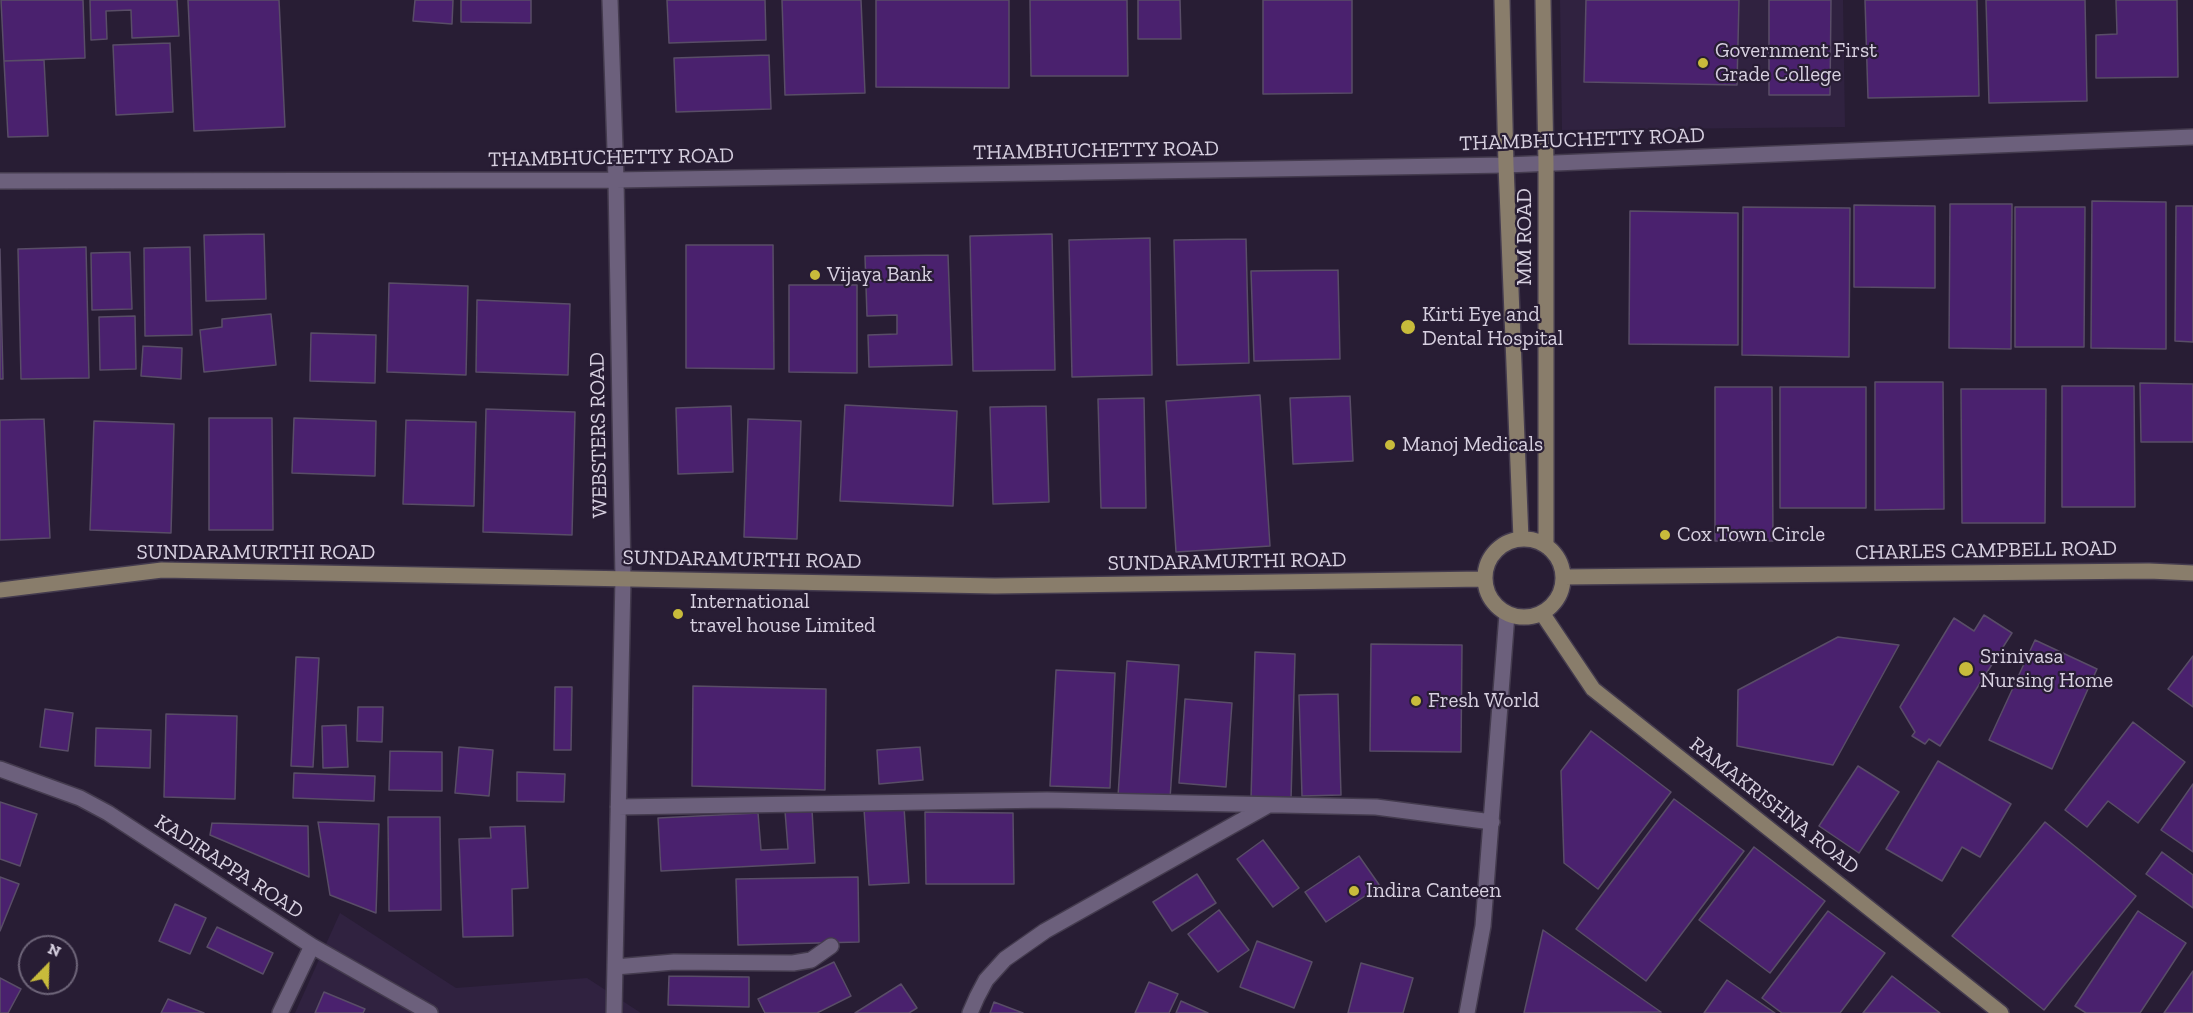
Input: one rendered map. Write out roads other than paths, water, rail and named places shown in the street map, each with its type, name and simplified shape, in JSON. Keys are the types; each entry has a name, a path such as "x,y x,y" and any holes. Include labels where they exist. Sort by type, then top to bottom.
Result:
{"street":[{"name":"WEBSTERS ROAD","path":"610,0 616,180 623,579 614,1013"},
{"name":"MM ROAD","path":"1502,0 1506,165 1521,539"},
{"name":"MM ROAD","path":"1543,0 1546,164 1546,546"},
{"name":"THAMBHUCHETTY ROAD","path":"0,181 616,180 1506,165 2193,136"},
{"path":"1521,539 1534,540 1546,546 1555,555 1561,566 1563,577 1558,598 1542,613 1519,617 1507,614 1491,599 1484,579 1491,556 1509,541 1521,539"},
{"name":"SUNDARAMURTHI ROAD","path":"0,590 162,570 994,586 1484,579"},
{"name":"CHARLES CAMPBELL ROAD","path":"1563,577 2137,571 2193,573"},
{"name":"RAMAKRISHNA ROAD","path":"1542,613 1593,689 2001,1013"},
{"path":"1467,1013 1483,926 1507,614"},
{"name":"KADIRAPPA ROAD","path":"0,769 80,798 108,813 312,946 430,1013"},
{"path":"618,807 1047,800 1376,807 1492,822"},
{"path":"970,1013 986,980 1005,959 1037,936 1267,806"},
{"path":"280,1013 312,946"},
{"path":"615,968 674,962 793,963 811,960 831,946"}],"place":[{"name":"Government First Grade College","path":"1703,63"},
{"name":"Vijaya Bank","path":"815,275"},
{"name":"Kirti Eye and Dental Hospital","path":"1408,327"},
{"name":"Manoj Medicals","path":"1390,445"},
{"name":"Cox Town Circle","path":"1665,535"},
{"name":"International travel house Limited","path":"678,614"},
{"name":"Srinivasa Nursing Home","path":"1966,669"},
{"name":"Fresh World","path":"1416,701"},
{"name":"Indira Canteen","path":"1354,891"}]}
